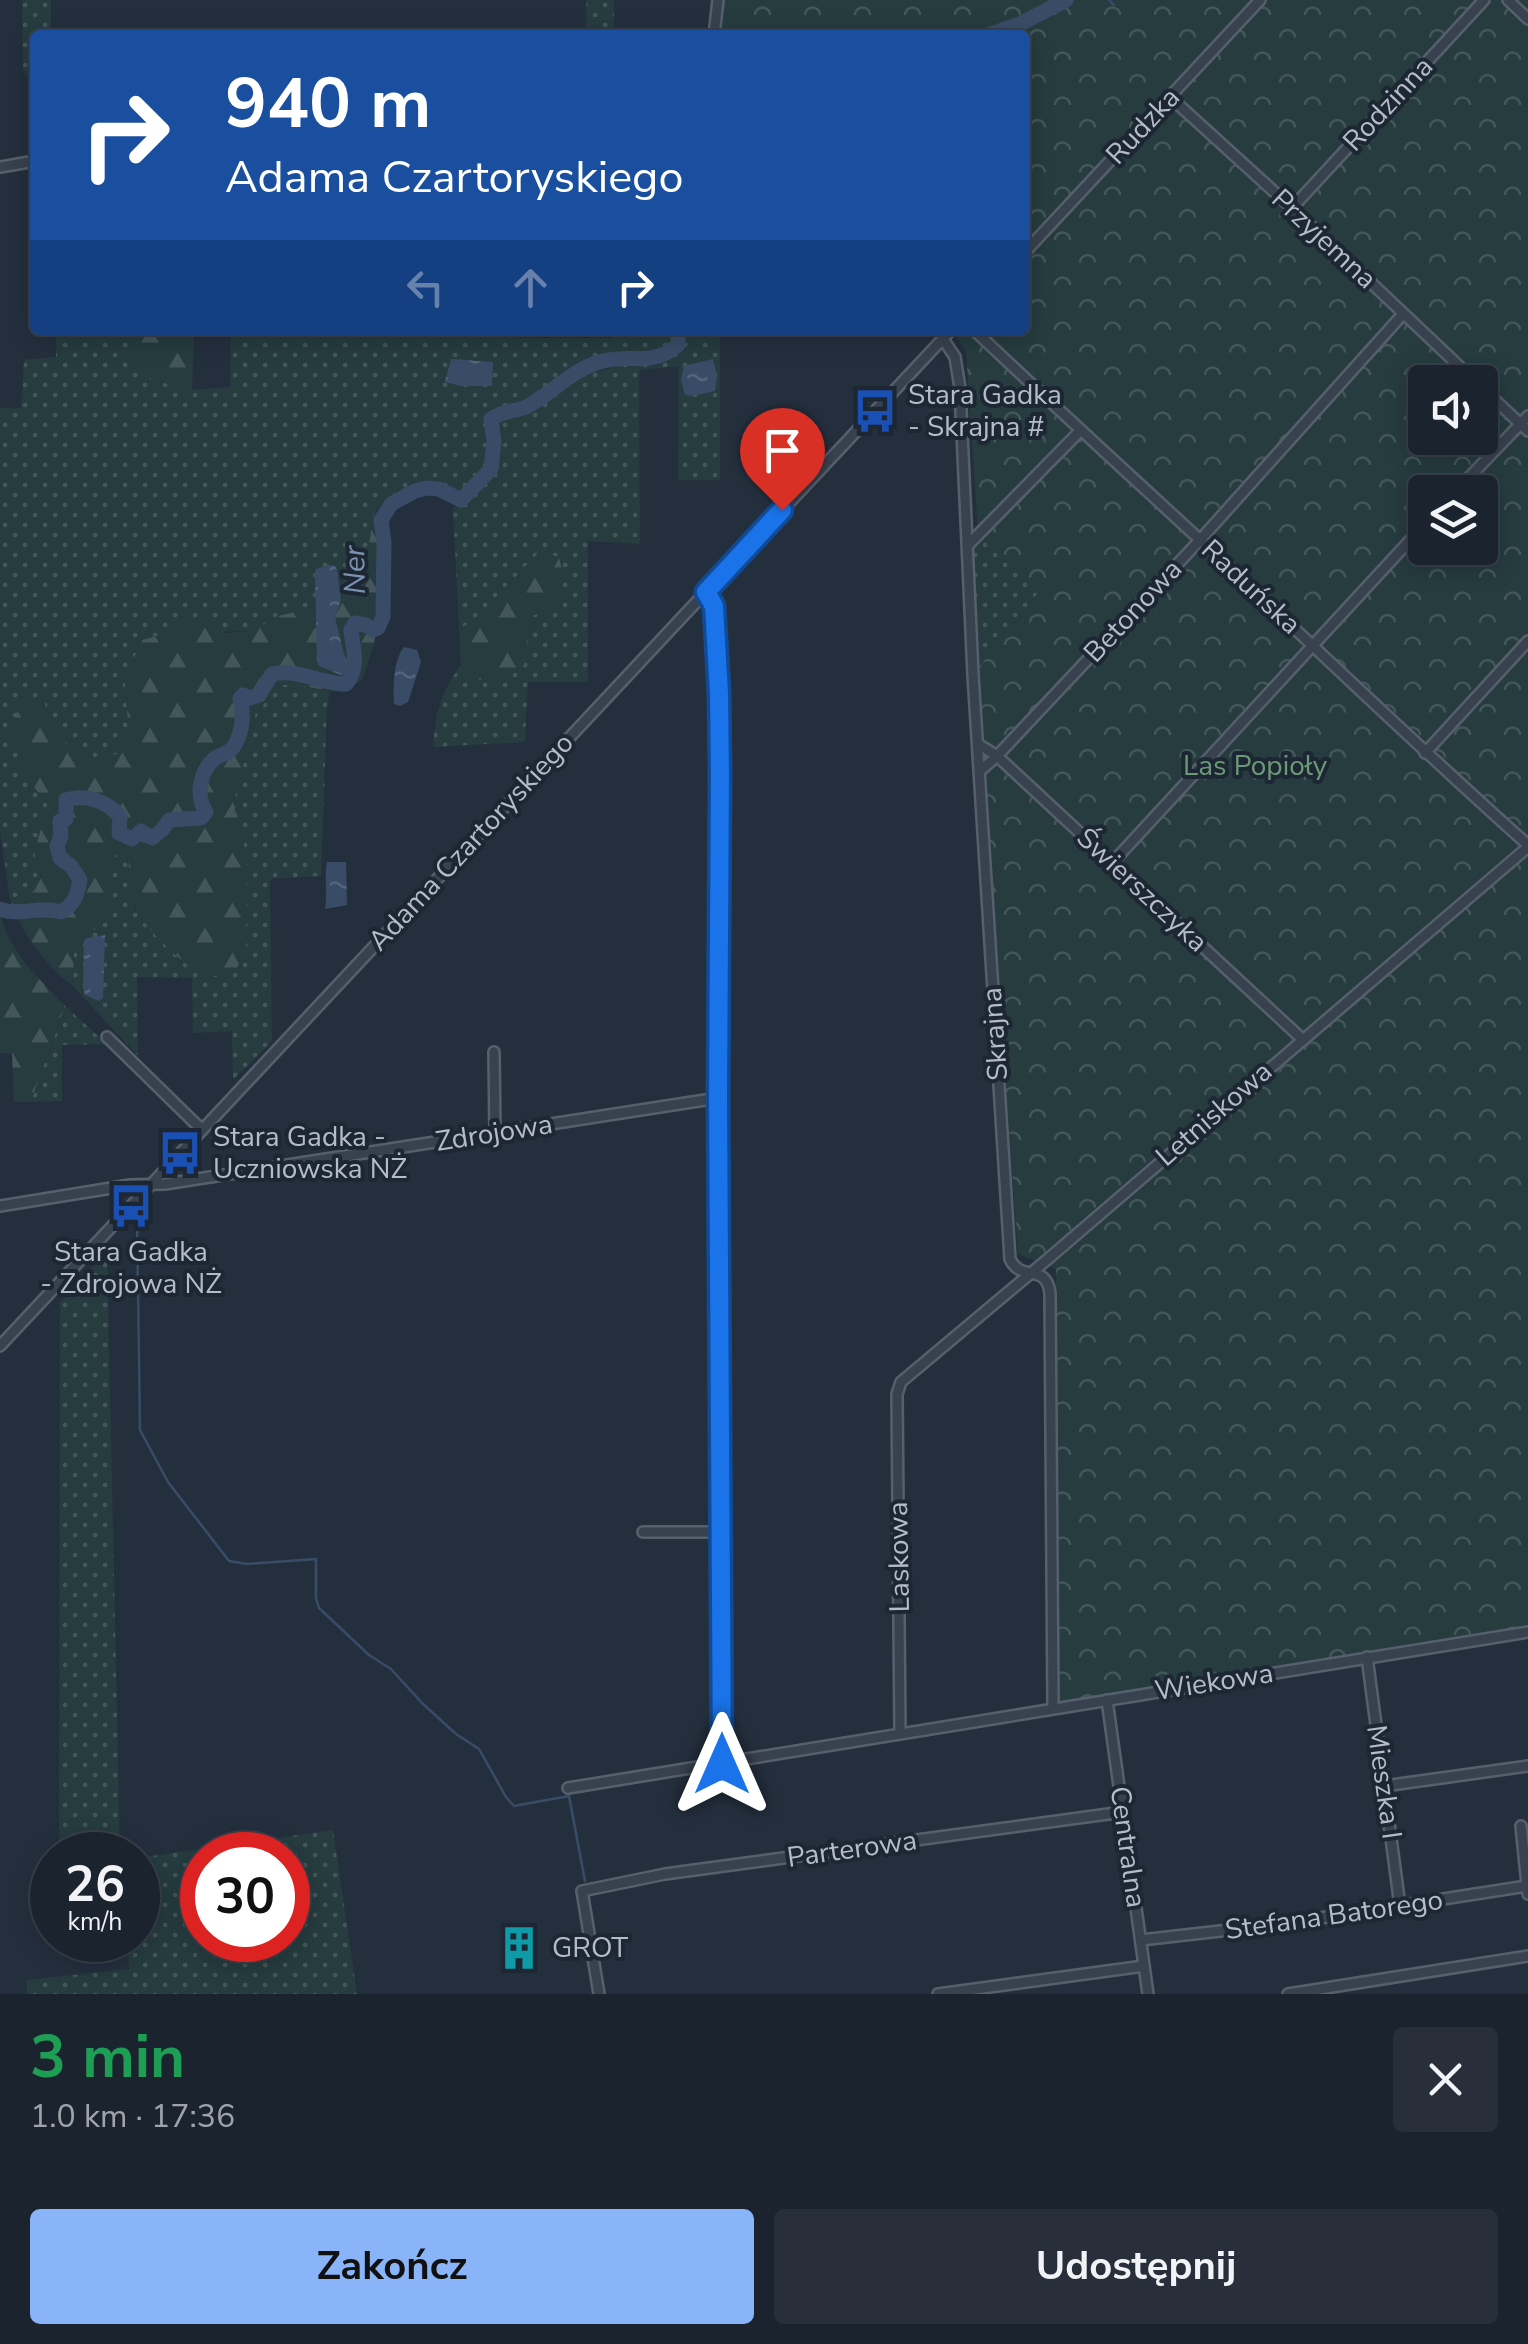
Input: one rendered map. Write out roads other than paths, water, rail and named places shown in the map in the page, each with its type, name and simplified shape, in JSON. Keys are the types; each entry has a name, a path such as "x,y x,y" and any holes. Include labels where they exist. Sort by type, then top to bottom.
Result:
{"street":[{"path":"715,30 718,0"},
{"name":"Rudzka","path":"1030,247 1260,0"},
{"name":"Rodzinna","path":"1292,208 1484,0"},
{"path":"1508,0 1528,19"},
{"name":"Przyjemna","path":"1170,97 1458,365"},
{"path":"0,167 30,162"},
{"name":"Betonowa","path":"980,770 1200,540 1403,314"},
{"path":"942,338 945,335"},
{"name":"Raduńska","path":"979,335 1528,846"},
{"name":"Skrajna","path":"942,338 955,357 958,370 1010,1259 1020,1272 1045,1277 1050,1294 1054,1708"},
{"name":"Adama Czartoryskiego","path":"0,1346 942,338"},
{"name":"Przyjemna","path":"1498,401 1526,424"},
{"path":"1473,475 1526,424"},
{"path":"968,546 1080,431"},
{"path":"1112,862 1408,543"},
{"path":"706,592 714,606 719,693 722,1764"},
{"path":"1425,753 1528,641"},
{"name":"Świerszczyka","path":"978,744 997,756 1302,1039"},
{"name":"Letniskowa","path":"901,1382 1528,846"},
{"path":"107,1036 202,1130"},
{"path":"494,1052 494,1133"},
{"name":"Zdrojowa","path":"0,1206 718,1098"},
{"name":"Laskowa","path":"900,1732 897,1394 901,1382"},
{"path":"642,1532 722,1532"},
{"name":"Wiekowa","path":"568,1788 1528,1632"},
{"name":"Mieszka I","path":"1367,1657 1400,1906"},
{"name":"Centralna","path":"1106,1700 1148,1994"},
{"path":"1384,1786 1528,1766"},
{"name":"Parterowa","path":"599,1994 582,1891 665,1874 1123,1812"},
{"path":"1521,1826 1528,1894"},
{"name":"Stefana Batorego","path":"1141,1940 1282,1924 1527,1886"},
{"path":"1288,1994 1528,1956"},
{"path":"938,1994 1144,1966"}],"water":[{"path":"451,359 493,362 492,386 445,382"},
{"path":"713,359 715,391 685,395 681,380 684,366"},
{"path":"329,565 337,570 341,600 335,617 347,667 341,675 319,666 317,661 315,573"},
{"path":"404,647 417,650 421,662 408,702 400,706 394,704 394,682"},
{"path":"327,862 346,862 347,905 325,909"},
{"path":"105,935 103,998 99,1001 85,995 83,987 84,941"}],"waterway":[{"name":"Ner","path":"1002,30 1066,0"},
{"path":"1109,0 1114,5"},
{"name":"Ner","path":"0,909 61,912 75,899 80,880 60,858 57,846 60,821 66,819 66,800 103,803 120,817 119,833 132,839 141,831 152,838 169,820 201,818 206,812 200,791 202,777 209,764 230,751 237,741 243,695 259,695 272,674 291,673 346,684 350,678 354,658 351,630 355,623 373,630 378,628 383,617 381,520 391,504 426,488 439,489 461,500 491,469 491,419 528,406 592,365 668,352 678,345 678,335"},
{"path":"137,1218 140,1430 168,1482 229,1561 247,1564 316,1559 319,1608 369,1655 391,1669 456,1734 479,1749 514,1806 569,1796 585,1881"}],"place":[{"name":"Stara Gadka - Skrajna #","path":"875,411"},
{"name":"Stara Gadka - Uczniowska NŻ","path":"180,1153"},
{"name":"Stara Gadka - Zdrojowa NŻ","path":"131,1206"},
{"name":"GROT","path":"519,1948"}],"park label":[{"name":"Las Popioły","path":"1255,766"}]}
